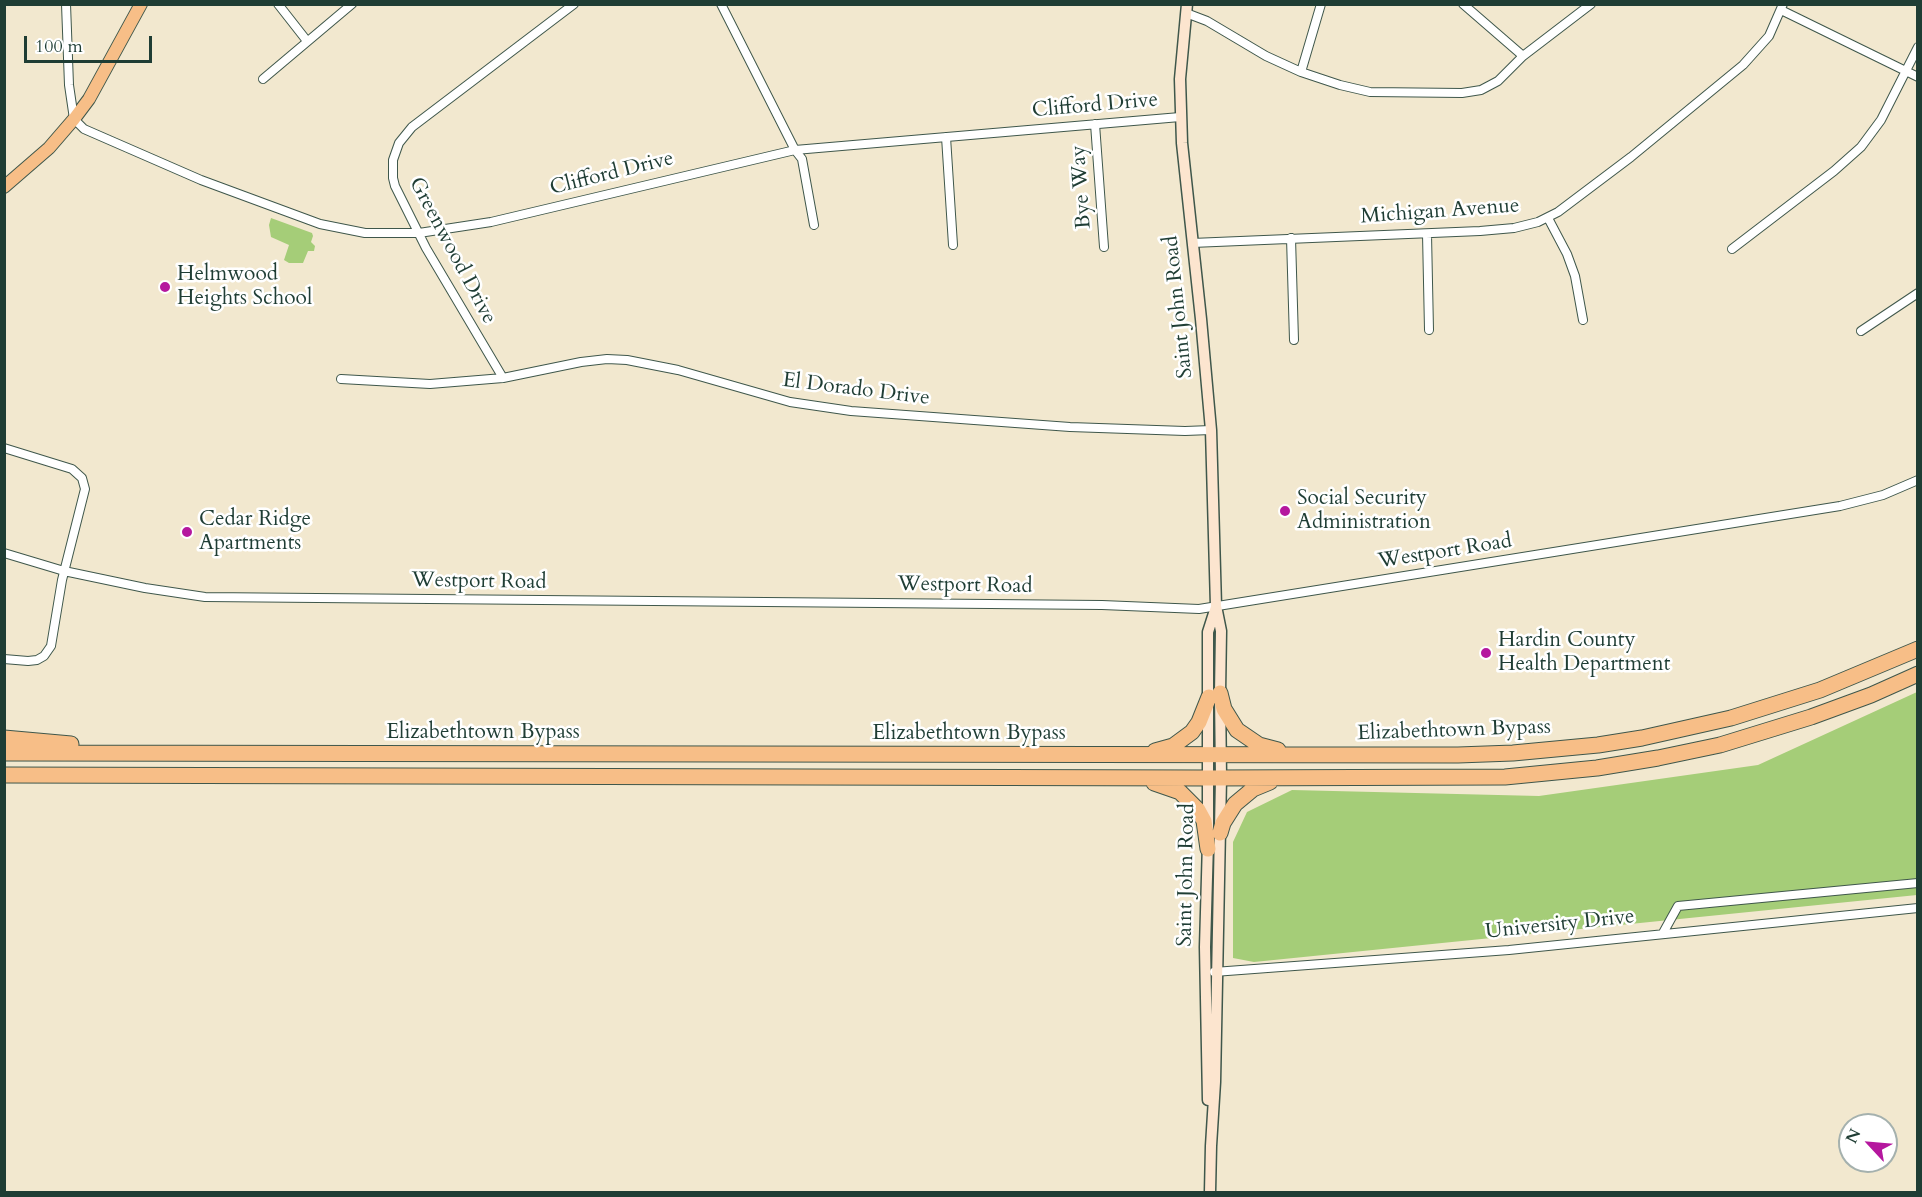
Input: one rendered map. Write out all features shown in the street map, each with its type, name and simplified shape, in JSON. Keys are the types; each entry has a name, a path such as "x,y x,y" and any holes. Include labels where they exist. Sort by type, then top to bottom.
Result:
{"highway":[{"name":"Elizabethtown Bypass","path":"4,753 1313,755 1513,753 1598,745 1642,738 1731,718 1776,705 1863,674 1917,649"},
{"name":"Elizabethtown Bypass","path":"4,775 1505,777 1628,764 1720,745 1781,727 1861,699 1917,674"},
{"path":"1133,755 1161,750 1183,740 1199,722 1214,695 1237,730 1247,739 1271,748 1313,755"},
{"path":"4,738 155,753"},
{"path":"4,784 196,776"},
{"path":"1134,778 1169,787 1191,800 1204,821 1208,849"},
{"path":"1220,833 1223,823 1235,804 1253,789 1265,783 1312,778"}],"main road":[{"path":"4,187 49,148 89,99 141,4"}],"street":[{"path":"66,4 69,85 74,119"},
{"path":"278,4 307,41"},
{"path":"263,79 352,4"},
{"name":"Greenwood Drive","path":"503,378 426,249 393,178 393,160 399,143 412,128 574,4"},
{"path":"721,4 795,150 802,159 814,225"},
{"path":"1301,72 1321,4"},
{"path":"1463,4 1523,57"},
{"path":"1186,9 1266,56 1301,72 1340,85 1370,92 1462,93 1490,87 1523,57 1591,4"},
{"path":"1782,7 1917,77"},
{"name":"Michigan Avenue","path":"1192,243 1427,234 1514,228 1548,218 1630,157 1743,65 1769,36 1782,7"},
{"name":"Saint John Road","path":"1186,9 1180,79 1180,117 1211,430 1216,606 1208,632 1214,695 1214,755 1220,833 1212,972"},
{"path":"1732,249 1834,171 1861,147 1881,120 1917,47"},
{"name":"Clifford Drive","path":"74,119 89,133 201,180 320,224 364,233 419,233 491,222 672,177 795,150 1180,117"},
{"name":"Bye Way","path":"1095,124 1104,247"},
{"path":"946,137 953,245"},
{"path":"1548,218 1567,254 1575,276 1583,320"},
{"path":"1427,234 1429,330"},
{"path":"1291,238 1294,340"},
{"path":"1861,331 1917,293"},
{"name":"El Dorado Drive","path":"341,379 430,384 503,378 581,362 607,359 627,360 678,370 790,402 851,411 1070,427 1211,430"},
{"path":"4,448 65,466 77,473 84,483 84,496 64,571 51,646 37,660 4,659"},
{"name":"Westport Road","path":"4,553 64,571 161,591 215,598 1101,605 1199,609 1840,506 1882,495 1917,480"},
{"name":"Saint John Road","path":"1210,1192 1212,972 1208,849 1215,778"},
{"path":"1663,933 1678,906 1917,883"},
{"name":"University Drive","path":"1212,972 1509,950 1917,908"}],"green space":[{"path":"271,218 312,233 311,242 315,246 314,251 308,251 303,263 289,263 284,260 289,245 271,237 269,225"},
{"path":"1917,692 1917,895 1254,962 1233,958 1233,842 1247,812 1292,790 1539,796 1758,765"}],"place":[{"name":"Helmwood Heights School","path":"165,287"},
{"name":"Social Security Administration","path":"1285,511"},
{"name":"Cedar Ridge Apartments","path":"187,532"},
{"name":"Hardin County Health Department","path":"1486,653"}]}
